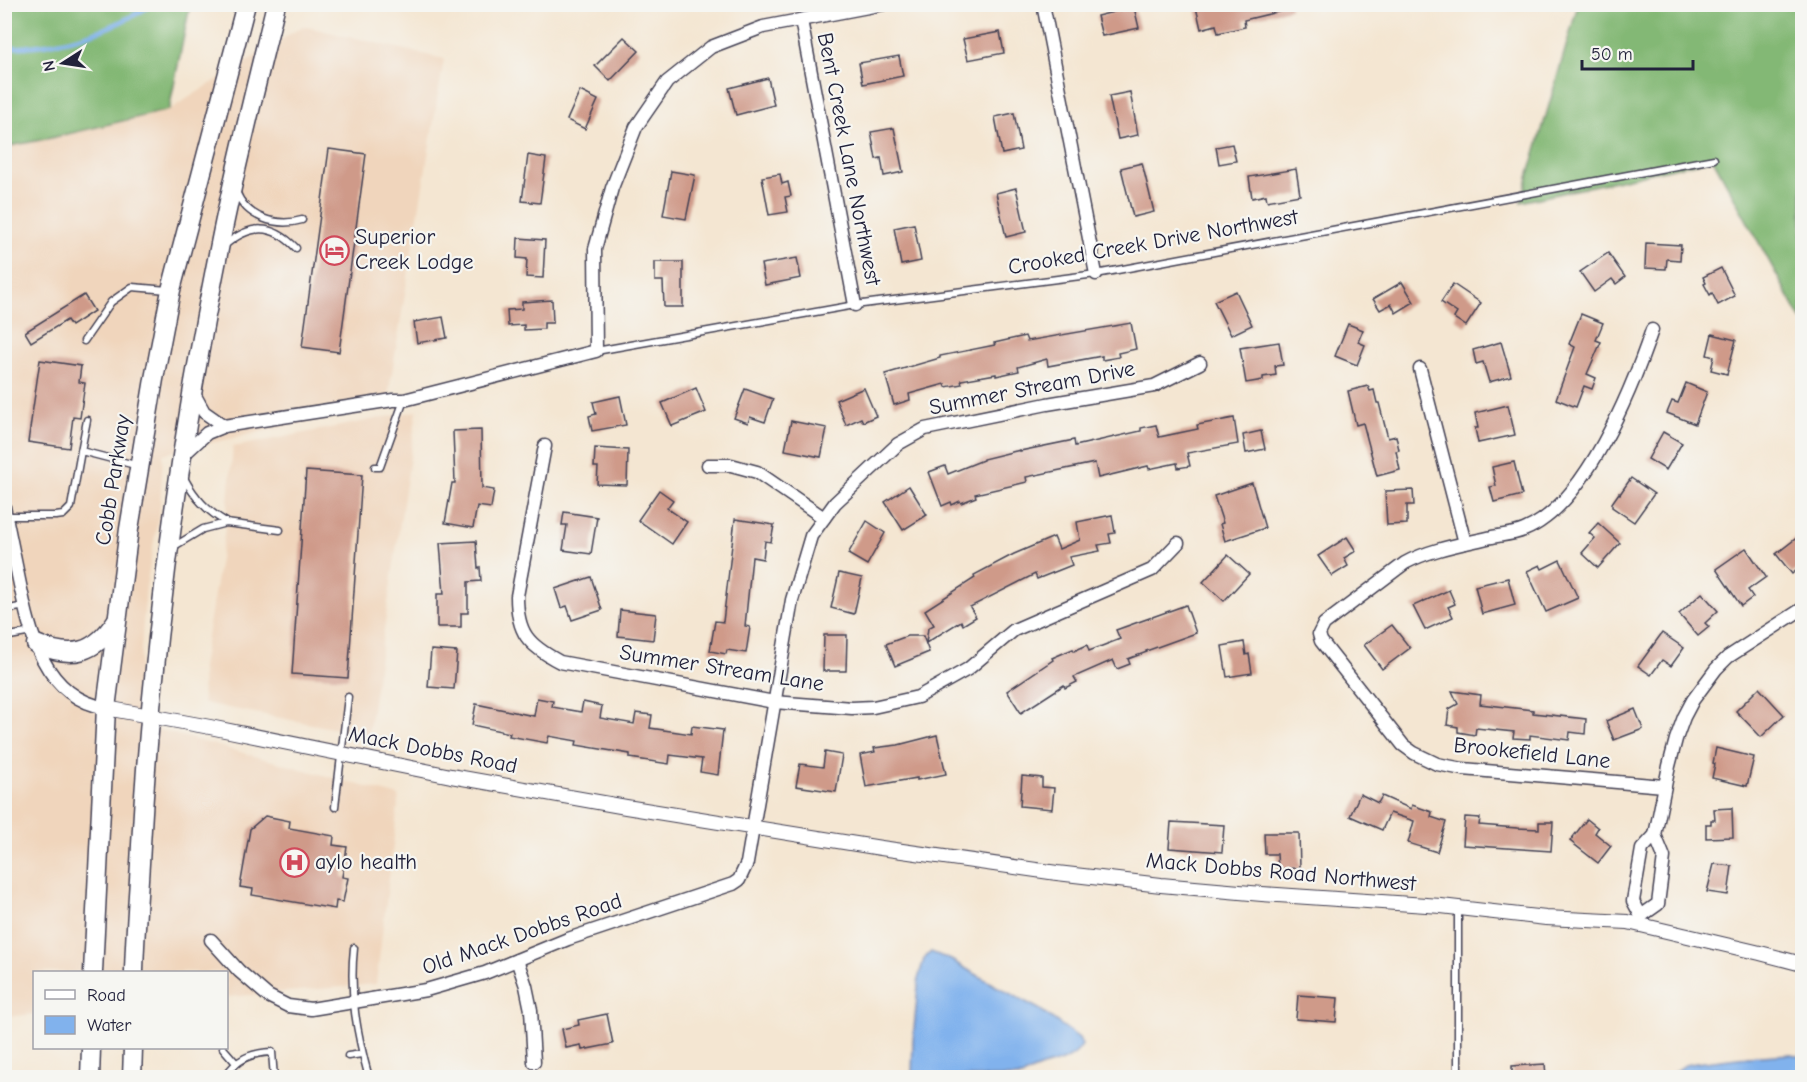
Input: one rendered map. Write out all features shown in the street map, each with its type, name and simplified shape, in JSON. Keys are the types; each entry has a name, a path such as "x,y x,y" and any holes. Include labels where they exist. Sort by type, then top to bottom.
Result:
{"main road":[{"name":"Cobb Parkway","path":"93,971 106,708 139,466 171,290 246,4"},
{"path":"134,971 149,716 168,551 193,391 219,250 276,4"},
{"path":"34,638 52,651 80,651 101,641 117,619"},
{"path":"90,1077 91,1049"}],"street":[{"path":"181,464 193,445 207,433 224,426 393,399 404,400 596,351 595,249 612,188 636,127 667,82 711,47 763,27 884,4"},
{"path":"1043,4 1096,274"},
{"name":"Bent Creek Lane Northwest","path":"801,20 855,305"},
{"path":"1420,369 1465,543 1521,531 1539,522 1559,506 1593,459 1614,422 1636,376 1652,330"},
{"name":"Summer Stream Drive","path":"753,826 792,600 811,536 835,503 898,444 925,429 1047,404 1154,386 1200,363"},
{"path":"193,391 204,412 224,426"},
{"name":"Summer Stream Lane","path":"545,446 517,596 517,614 526,636 539,651 560,662 774,702 852,708 873,707 918,697 968,669 1014,630 1152,570 1178,543"},
{"path":"708,465 731,465 757,472 824,518"},
{"path":"5,511 25,606 38,653 47,668 69,693 95,706 106,708"},
{"name":"Brookefield Lane","path":"1465,543 1414,558 1405,563 1340,612 1321,628 1319,634 1320,641 1403,745 1437,764 1463,769 1664,786"},
{"path":"1655,835 1664,857 1658,904 1640,921 1633,901 1642,849 1655,835 1664,786 1684,717 1704,683 1728,657 1803,609"},
{"name":"Mack Dobbs Road","path":"106,708 463,778 626,807 753,826"},
{"name":"Mack Dobbs Road Northwest","path":"753,826 881,848 1080,875 1262,894 1458,908 1546,918 1640,921 1803,964"},
{"name":"Old Mack Dobbs Road","path":"211,940 239,971 268,996 288,1006 311,1009 426,990 485,973 568,939 733,885 739,880 747,862 753,826"},
{"path":"517,960 531,1010 534,1062"}],"lane":[{"name":"Crooked Creek Drive Northwest","path":"596,351 855,305 1096,274 1714,159"},
{"path":"233,182 243,205 251,213 284,224 302,220"},
{"path":"219,250 241,233 255,229 282,235 296,248"},
{"path":"84,341 111,302 132,287 171,290"},
{"path":"375,467 381,467 404,400"},
{"path":"5,511 56,516 63,514 71,507 87,420"},
{"path":"81,451 139,466"},
{"path":"181,464 202,505 226,523"},
{"path":"168,551 203,529 226,523 280,530"},
{"path":"4,610 25,606"},
{"path":"4,638 34,638"},
{"path":"334,807 348,697"},
{"path":"1458,908 1458,1077"},
{"path":"354,948 351,972 356,1029 369,1077"},
{"path":"225,1049 236,1063"},
{"path":"224,1077 236,1063 258,1053 272,1052 274,1077"},
{"path":"348,1056 362,1053"}],"shaded area":[{"path":"303,26 444,59 387,403 163,454 160,507 146,587 135,723 399,796 376,984 228,997 228,971 33,971 33,1014 5,1017 5,147 169,110"},
{"path":"417,411 368,735 203,703 202,667 226,523 233,447"}],"green space":[{"path":"5,4 190,5 169,110 5,147"},
{"path":"1578,5 1802,5 1802,321 1713,159 1521,202"}],"water":[{"path":"931,952 951,960 1039,1009 1079,1038 1082,1045 1071,1057 1029,1072 1022,1077 912,1077 919,976 924,959"},
{"path":"1791,1054 1802,1057 1802,1077 1674,1078 1672,1074 1685,1065 1696,1063"}],"building":[{"path":"1207,4 1290,4 1290,9 1244,20 1245,27 1218,33 1216,25 1201,29 1196,7"},
{"path":"1134,7 1139,28 1102,36 1097,16"},
{"path":"1000,32 1004,53 968,60 963,39"},
{"path":"624,37 639,51 610,81 595,66"},
{"path":"899,56 903,76 863,84 859,63"},
{"path":"768,78 774,105 736,115 729,88"},
{"path":"580,91 598,100 585,129 567,120"},
{"path":"1130,92 1138,135 1118,139 1109,96"},
{"path":"1014,113 1021,150 1002,154 995,117"},
{"path":"894,128 903,172 884,176 881,158 876,159 871,132"},
{"path":"1232,144 1236,161 1219,164 1216,147"},
{"name":"Superior Creek Lodge","path":"329,149 366,154 339,352 302,347"},
{"path":"528,155 546,158 540,203 522,201"},
{"path":"1142,163 1154,212 1133,217 1121,168"},
{"path":"1296,169 1300,195 1267,201 1266,195 1252,198 1249,177"},
{"path":"671,171 695,175 686,219 663,215"},
{"path":"780,174 782,184 788,182 791,196 785,197 788,212 769,215 762,177"},
{"path":"1016,188 1026,232 1006,237 996,193"},
{"path":"914,224 921,261 901,265 894,228"},
{"path":"518,238 545,240 543,278 526,277 527,259 517,258"},
{"path":"1646,243 1681,245 1680,260 1667,259 1666,269 1645,268"},
{"path":"1608,253 1625,277 1616,284 1612,279 1594,292 1580,272"},
{"path":"797,258 801,278 765,285 761,264"},
{"path":"655,262 683,262 683,307 664,307 663,281 655,281"},
{"path":"1721,268 1735,296 1718,305 1704,284 1706,283 1703,277"},
{"path":"1402,282 1414,302 1396,313 1391,304 1380,310 1373,299"},
{"path":"1453,284 1481,303 1466,326 1454,318 1457,313 1441,302"},
{"path":"1236,291 1252,325 1231,335 1214,301"},
{"path":"84,295 94,311 71,326 67,320 31,342 25,332"},
{"path":"552,300 553,323 544,323 544,329 524,330 524,325 508,326 507,310 522,309 522,302"},
{"path":"1581,314 1603,323 1596,340 1601,342 1587,374 1596,378 1592,389 1584,386 1576,407 1556,399 1575,347 1569,344"},
{"path":"443,317 447,338 417,343 414,322"},
{"path":"1131,323 1136,349 1118,353 1119,357 1102,360 1102,356 1048,366 1047,359 1018,367 1019,371 961,380 962,384 946,387 945,384 909,394 910,400 894,405 885,374 940,358 940,356 995,345 994,343 1025,336 1027,341"},
{"path":"1348,324 1363,330 1358,342 1365,345 1357,365 1335,356"},
{"path":"1712,334 1736,340 1727,374 1711,370 1714,357 1707,355"},
{"path":"1279,342 1283,365 1275,366 1276,375 1246,383 1240,348"},
{"path":"1501,342 1511,376 1489,382 1483,362 1476,364 1473,350"},
{"path":"40,360 81,366 79,382 85,383 80,418 73,417 69,448 28,442"},
{"path":"1686,383 1707,392 1695,424 1667,413 1672,401 1678,403"},
{"path":"1368,386 1370,391 1374,390 1377,403 1379,403 1388,438 1396,436 1399,450 1396,451 1400,470 1377,476 1363,423 1356,425 1348,391"},
{"path":"696,388 706,412 672,426 662,403"},
{"path":"864,388 876,416 863,422 861,418 846,425 836,400"},
{"path":"745,389 773,399 765,422 750,417 748,423 734,418"},
{"path":"620,396 626,425 592,431 589,416 596,414 593,402"},
{"path":"1508,405 1515,435 1478,443 1475,413"},
{"path":"1234,418 1238,444 1187,453 1190,466 1178,468 1177,463 1149,469 1148,466 1098,478 1095,463 1026,477 1027,482 975,494 976,497 961,503 960,501 952,505 951,502 942,506 929,472 945,466 948,474 983,459 1020,450 1074,440 1075,446 1141,431 1141,428 1156,425 1159,437 1198,429 1197,425"},
{"path":"791,421 827,428 821,457 785,450"},
{"path":"481,430 482,488 494,490 491,508 477,506 473,528 445,523 452,483 455,483 453,431"},
{"path":"1261,431 1265,449 1246,453 1243,435"},
{"path":"1663,432 1682,443 1666,470 1648,459"},
{"path":"595,448 628,450 627,485 597,484 598,467 594,467"},
{"path":"1514,462 1522,495 1494,502 1490,487 1496,486 1492,467"},
{"path":"306,471 362,475 348,678 292,674"},
{"path":"1631,478 1654,494 1634,522 1612,507 1612,503"},
{"path":"1252,483 1265,528 1225,541 1220,524 1223,523 1214,496"},
{"path":"909,486 927,515 903,530 885,502"},
{"path":"659,490 673,500 667,508 687,522 672,544 638,520"},
{"path":"1413,490 1414,505 1407,505 1407,524 1387,525 1385,491"},
{"path":"564,512 597,517 591,554 563,550 567,525 562,525"},
{"path":"1112,515 1115,533 1109,534 1111,543 1098,545 1100,551 1069,557 1072,565 1037,579 1035,574 970,607 976,617 963,625 961,621 926,643 928,628 934,625 925,610 975,578 974,575 1014,554 1054,537 1059,549 1080,540 1077,522"},
{"path":"735,519 774,525 771,542 765,541 763,559 752,557 745,626 750,627 746,653 727,650 726,654 710,651 715,621 723,622"},
{"path":"867,521 885,533 867,565 848,554"},
{"path":"1598,523 1620,543 1598,568 1582,553 1595,538 1589,533"},
{"path":"1803,533 1803,565 1792,574 1776,554"},
{"path":"1347,537 1356,551 1344,558 1348,566 1332,576 1318,556"},
{"path":"476,541 481,581 468,582 468,613 461,613 461,627 437,627 437,594 444,594 440,543"},
{"path":"1746,548 1766,577 1748,590 1753,597 1741,606 1716,569"},
{"path":"1228,555 1249,574 1224,601 1203,582"},
{"path":"1560,560 1578,598 1546,612 1527,571 1540,565 1542,569"},
{"path":"839,573 862,578 854,614 831,608"},
{"path":"591,577 602,610 572,620 567,606 561,608 555,589"},
{"path":"1508,578 1515,605 1482,614 1475,586"},
{"path":"1449,590 1455,604 1448,607 1453,617 1425,630 1413,606"},
{"path":"1702,593 1718,611 1705,623 1709,627 1698,636 1679,614"},
{"path":"1186,605 1196,633 1128,659 1130,664 1117,669 1113,660 1074,677 1077,682 1065,688 1064,685 1021,713 1007,691 1053,660 1052,658 1087,645 1089,651 1120,639 1116,630"},
{"path":"620,610 656,614 653,640 618,636"},
{"path":"1392,625 1410,648 1382,669 1364,645"},
{"path":"1662,633 1684,648 1671,666 1662,660 1651,675 1638,666"},
{"path":"824,635 847,635 846,671 823,671"},
{"path":"907,636 923,636 929,652 895,666 886,644"},
{"path":"1244,642 1246,655 1249,654 1252,673 1227,677 1222,646"},
{"path":"431,650 457,652 454,689 428,687"},
{"path":"1759,688 1784,715 1761,737 1736,711"},
{"path":"1452,691 1481,695 1480,704 1586,719 1585,734 1570,732 1569,740 1530,735 1530,739 1513,738 1514,732 1476,728 1475,735 1458,732 1458,727 1447,725 1449,709 1458,704"},
{"path":"537,698 553,701 552,707 581,712 583,702 602,706 600,718 634,724 636,713 652,715 650,728 691,734 692,726 723,730 718,775 700,772 702,759 670,755 669,764 630,758 630,754 576,745 577,741 549,736 547,743 509,736 510,733 472,725 476,704 534,716"},
{"path":"1635,709 1643,729 1614,740 1606,721"},
{"path":"937,735 946,774 866,787 860,755 875,752 874,748 898,745"},
{"path":"1716,748 1754,757 1747,786 1712,778"},
{"path":"825,752 842,755 836,792 796,786 800,764 823,767"},
{"path":"1022,776 1042,778 1042,787 1054,788 1052,809 1020,806"},
{"path":"1360,794 1378,803 1382,796 1411,809 1412,805 1432,812 1431,817 1446,822 1437,852 1408,843 1414,821 1390,813 1382,830 1350,816"},
{"path":"1732,808 1733,837 1706,838 1706,824 1711,824 1711,820 1715,820 1714,809"},
{"name":"aylo health","path":"265,816 290,821 289,828 334,836 333,845 347,847 342,877 348,878 343,902 336,901 335,909 252,895 253,889 240,887 250,829"},
{"path":"1465,817 1480,818 1479,825 1517,828 1539,829 1539,822 1553,822 1551,851 1463,845"},
{"path":"1587,819 1598,828 1595,833 1611,846 1598,863 1570,841"},
{"path":"1171,822 1224,825 1222,852 1169,848"},
{"path":"1264,833 1299,833 1300,868 1278,869 1277,854 1265,854"},
{"path":"1714,864 1732,866 1728,895 1707,892"},
{"path":"1298,995 1338,998 1336,1022 1296,1019"},
{"path":"607,1014 613,1044 582,1050 581,1045 566,1048 562,1029 579,1025 578,1020"},
{"path":"1545,1064 1546,1077 1512,1077 1512,1066"}],"waterway":[{"path":"4,48 44,45 82,36 118,23 153,4"}],"place":[{"name":"Superior Creek Lodge","path":"334,250"},
{"name":"aylo health","path":"294,862"}]}
